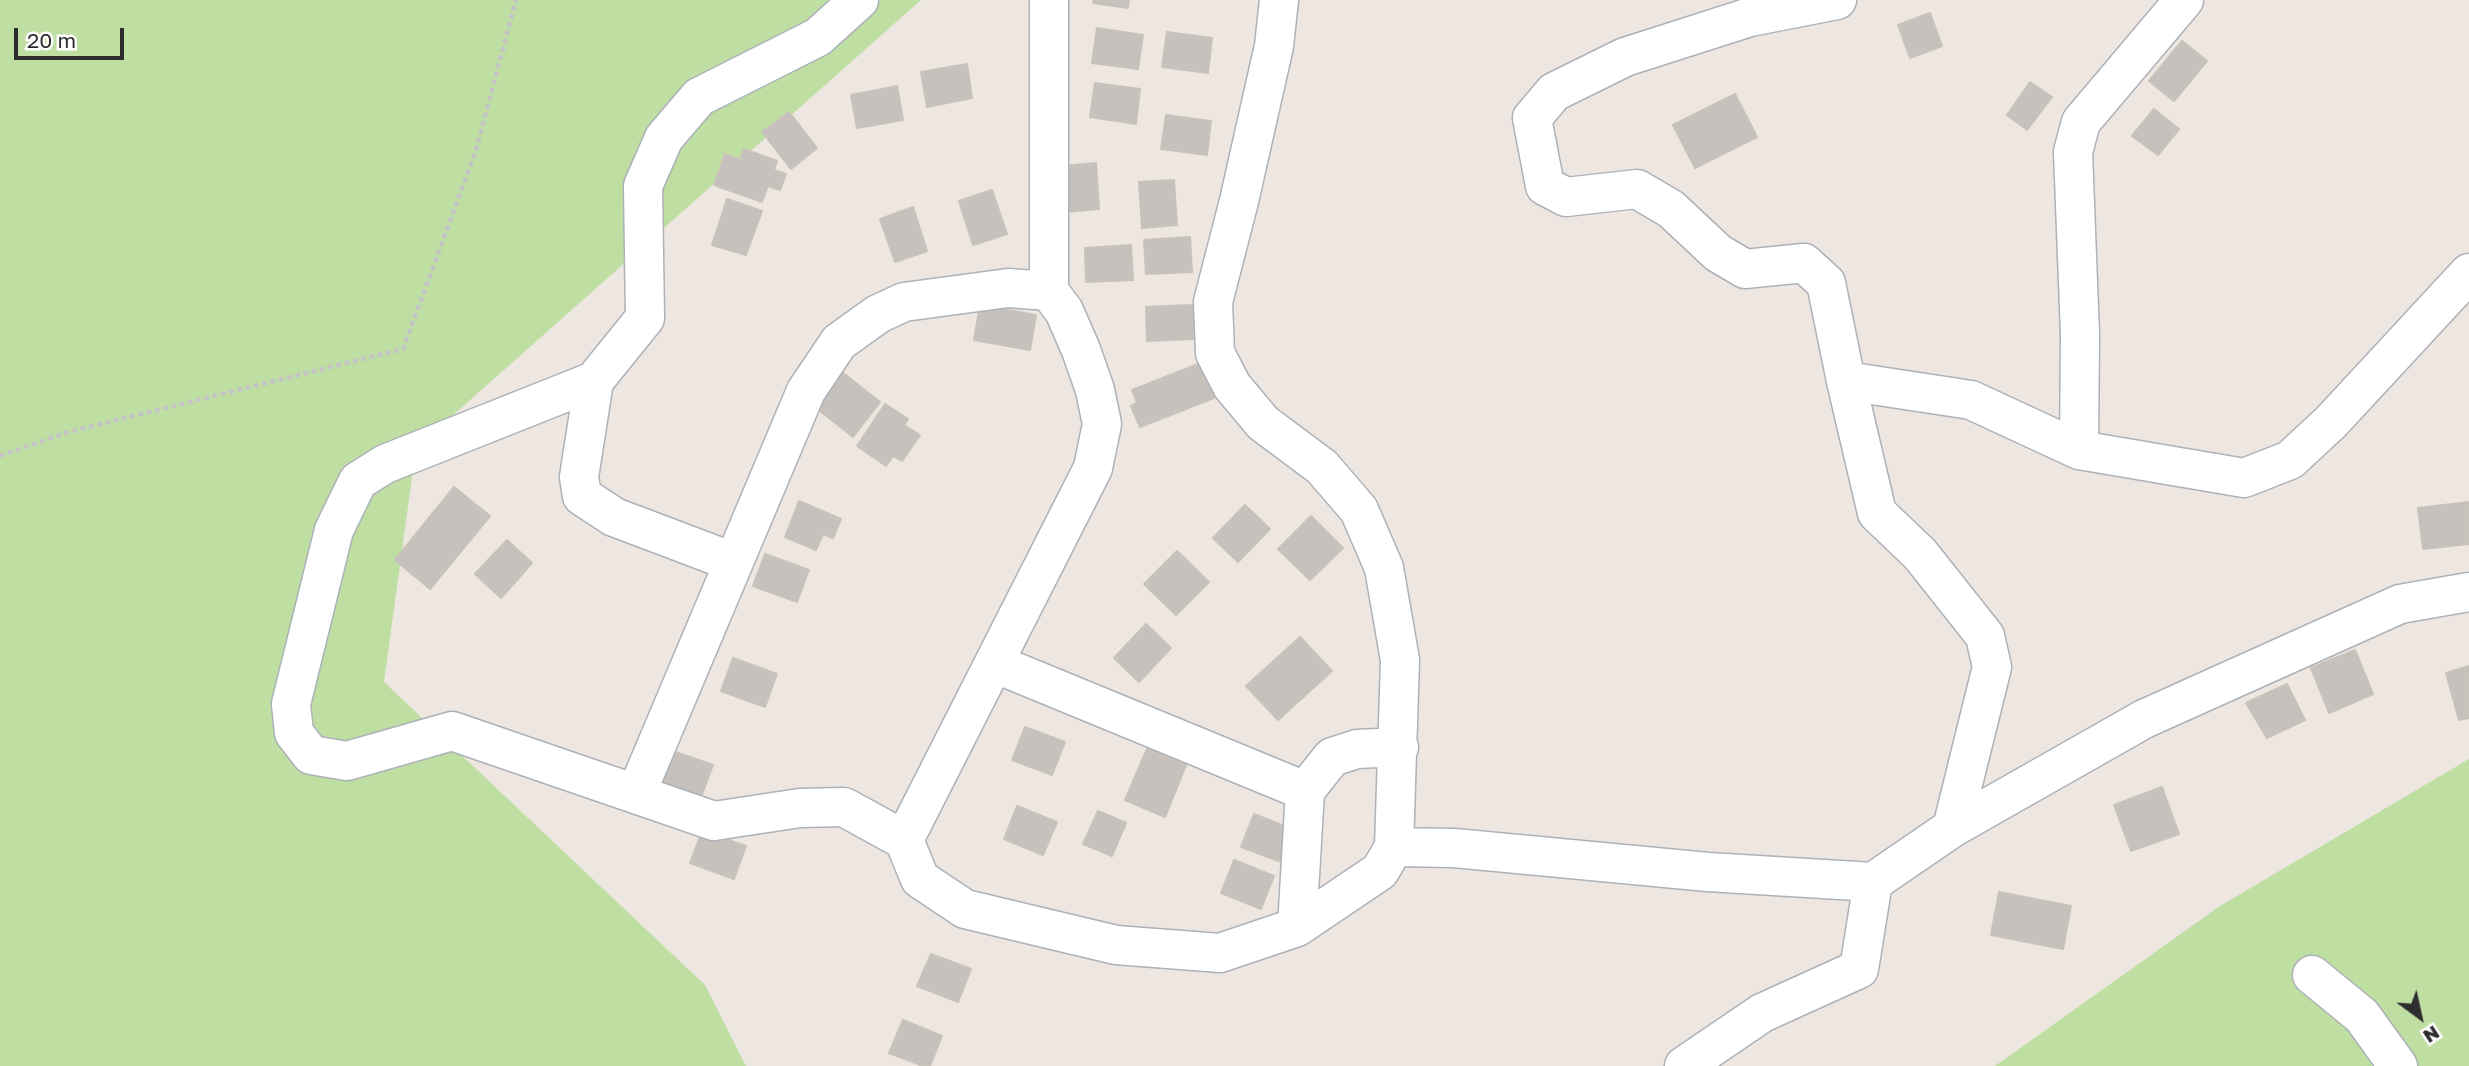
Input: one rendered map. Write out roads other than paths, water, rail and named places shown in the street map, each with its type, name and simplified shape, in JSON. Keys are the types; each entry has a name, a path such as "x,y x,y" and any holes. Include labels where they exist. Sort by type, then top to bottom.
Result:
{"street":[{"path":"859,0 818,37 699,97 664,138 643,187 645,318 594,381 385,464 358,481 334,530 291,704 294,733 310,755 347,761 452,731 714,821 800,808 844,807 904,839 920,879 965,909 1116,945 1220,953 1297,927 1380,871 1394,847 1400,660 1384,568 1359,510 1322,467 1263,424 1232,386 1215,353 1213,302 1274,46 1279,0"},
{"path":"904,839 1093,468 1102,424 1095,390 1081,349 1064,311 1049,291 1049,0"},
{"path":"1837,0 1750,17 1625,57 1553,92 1532,118 1545,186 1566,197 1637,189 1671,209 1718,253 1745,269 1804,263 1826,283 1877,513 1920,554 1985,636 1992,667 1952,828"},
{"path":"2079,450 2080,334 2073,152 2081,122 2184,0"},
{"path":"1846,381 1971,400 2079,450 2244,478 2290,460 2330,422 2469,272"},
{"path":"636,794 806,391 839,342 878,314 904,302 1008,288 1049,291"},
{"path":"594,381 579,477 582,496 614,517 733,562"},
{"path":"1394,847 1454,848 1708,872 1872,881 1952,828 2144,719 2400,604 2469,592"},
{"path":"994,663 1305,791"},
{"path":"1297,927 1305,791 1332,757 1357,749 1399,747"},
{"path":"1684,1066 1762,1013 1859,969 1872,881"},
{"path":"2312,975 2362,1016 2398,1066"}]}
